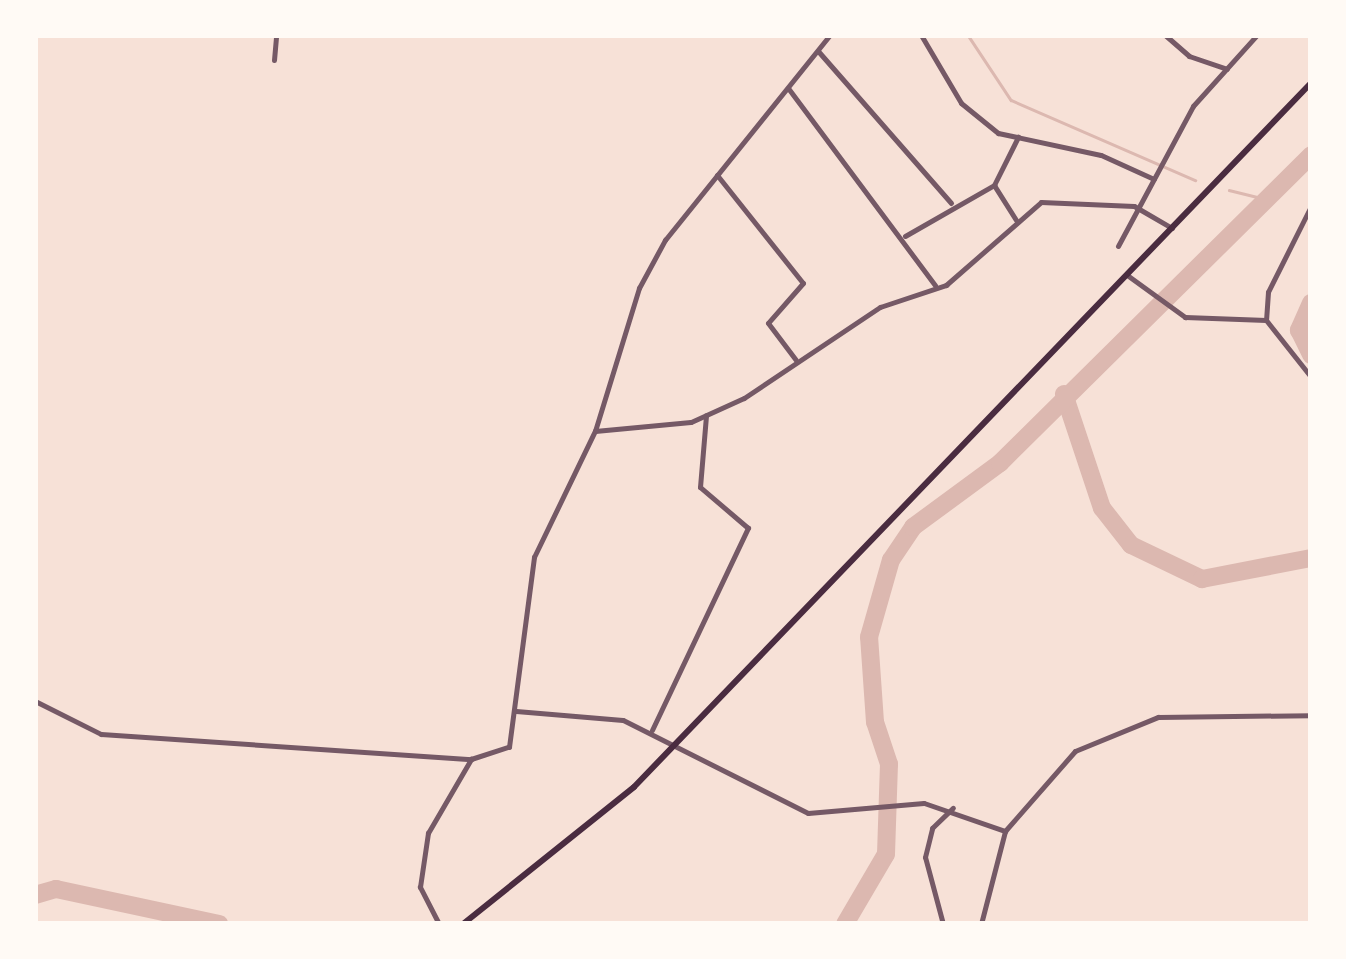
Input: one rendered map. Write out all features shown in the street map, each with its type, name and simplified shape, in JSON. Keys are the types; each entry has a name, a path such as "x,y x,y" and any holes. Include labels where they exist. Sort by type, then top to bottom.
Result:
{"main road":[{"path":"462,924 588,829 677,743 1311,83"}],"street":[{"path":"274,60 276,35"},
{"path":"35,702 101,734 471,759 509,748 534,557 595,432 639,288 718,175 830,35"},
{"path":"920,35 972,115 1018,137 1101,154 1154,180"},
{"path":"1165,35 1189,56 1227,70"},
{"path":"1118,246 1134,206 1154,180 1193,106 1258,35"},
{"path":"818,50 951,203"},
{"path":"788,88 906,236 935,286"},
{"path":"906,236 951,203 994,185 1018,137"},
{"path":"718,175 803,283 768,323 796,360"},
{"path":"994,185 1016,220"},
{"path":"595,432 706,414 880,307 935,286 1041,202 1134,206 1172,228"},
{"path":"1311,206 1268,292 1266,320 1311,377"},
{"path":"1127,275 1185,317 1266,320"},
{"path":"652,730 748,528 700,487 706,414"},
{"path":"516,711 652,730 808,813 953,808 1004,831"},
{"path":"981,924 1004,831 1060,762 1124,726 1183,714 1311,715"},
{"path":"439,924 420,886 428,833 471,759"},
{"path":"944,924 924,857 932,828 953,808"}],"waterway":[{"path":"968,35 1011,100 1195,180"},
{"path":"845,924 886,854 889,764 875,722 869,637 891,560 913,527 1000,463 1311,155"},
{"path":"1229,190 1264,199"},
{"path":"1311,303 1299,330 1311,355"},
{"path":"1064,394 1102,508 1131,545 1202,579 1311,558"},
{"path":"35,895 56,889 219,924"}]}
